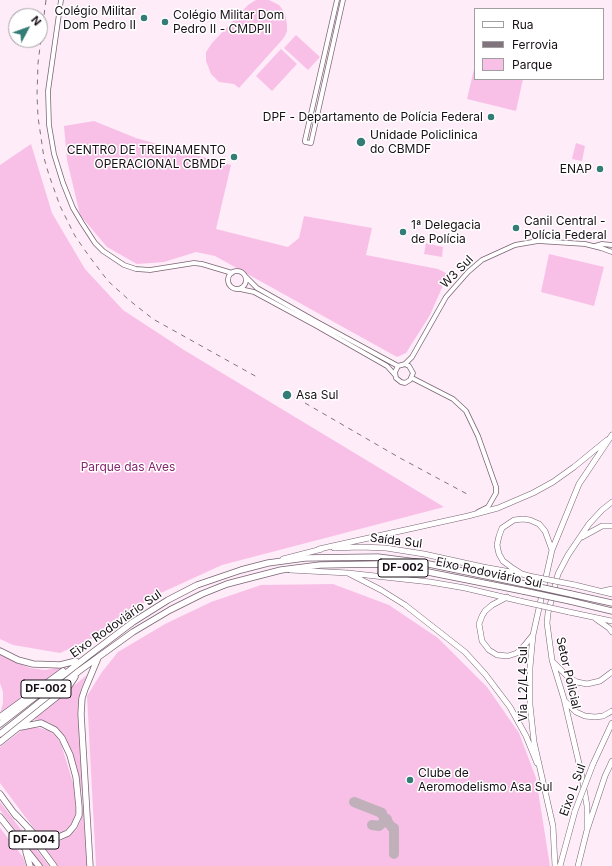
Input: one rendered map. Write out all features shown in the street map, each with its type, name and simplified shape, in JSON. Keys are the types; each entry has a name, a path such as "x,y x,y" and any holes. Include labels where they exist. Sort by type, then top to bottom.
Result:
{"highway":[{"name":"Eixo Rodoviário Sul","path":"0,724 133,622 168,600 197,585 241,570 268,563 305,558 378,557 424,563 612,603"},
{"name":"Eixo Rodoviário Sul","path":"0,734 133,632 170,610 202,594 227,584 281,570 320,564 378,564 423,571 523,591 612,611"},
{"path":"0,651 18,660 33,664 60,665 76,661"},
{"path":"0,717 76,661 92,653"},
{"path":"90,866 82,698 98,658"},
{"path":"0,742 21,727 59,695 69,686 79,672"},
{"path":"14,813 34,834 48,838 59,837 68,832 74,826 79,815 76,777 70,755 62,738 55,730 41,723 21,727"},
{"name":"DF-004","path":"0,794 54,866"},
{"name":"DF-004","path":"0,817 39,866"},
{"path":"24,846 30,866"}],"main road":[{"name":"Via L2/L4 Sul","path":"555,866 553,826 534,742 530,705 530,667 533,635 552,550 579,484 600,449 611,437"},
{"path":"319,549 498,508 533,493 600,449"},
{"name":"Setor Policial","path":"587,830 587,806 564,699 552,660 547,623 548,613 558,574 568,555 579,538 602,510 612,503"},
{"path":"552,550 545,531 539,524 523,519 514,520 507,523 502,528 497,545 499,554 503,561 522,574 612,594"},
{"path":"579,538 602,526 612,526"},
{"name":"Saída Sul","path":"268,563 319,549 360,547 386,548 424,554 483,568 522,574"},
{"path":"281,570 348,573 430,582 466,588 612,621"},
{"path":"348,573 381,590 405,605 465,652 485,674 510,707 526,736 542,776"},
{"path":"602,592 612,589"},
{"path":"507,598 485,610 479,624 479,632 482,641 489,650 497,655 508,656 517,653 533,635"},
{"path":"593,617 609,628 612,632"},
{"path":"552,660 568,677 577,682 588,684 600,681 612,672"},
{"path":"564,699 576,712 584,716 603,716 612,711"},
{"name":"Eixo L Sul","path":"560,866 575,811 593,764 612,723"},
{"path":"578,866 587,830 605,776 612,761"}],"street":[{"path":"61,0 48,91 51,139 63,183 73,208 95,243 109,256 124,265 136,269 150,270 198,264 211,266 220,271 228,280 230,286 236,289 254,292 315,325 387,366 401,382 408,382 412,378 413,373 411,368 405,364 398,366 257,288 239,272 232,273 220,271"},
{"path":"337,0 305,142 311,143 343,0"},
{"path":"334,12 340,13"},
{"path":"322,67 328,68"},
{"path":"307,131 313,133"},
{"name":"W3 Sul","path":"405,364 412,357 446,297 468,272 482,260 515,245 538,241 571,242 594,246 612,252"},
{"name":"W3 Sul","path":"594,246 602,244 612,245"},
{"path":"228,280 232,273"},
{"path":"240,289 245,283 244,276"},
{"name":"W3 Sul","path":"411,368 412,357"},
{"path":"395,375 398,366"},
{"path":"412,378 453,399 466,411 478,436 496,487 494,498 488,507 468,516"}],"green space":[{"path":"256,0 269,0 279,5 285,13 287,31 285,36 239,88 234,84 219,82 211,74 206,61 206,52 212,43 248,5"},
{"path":"296,35 320,57 308,70 284,48"},
{"path":"281,49 297,64 272,91 256,76"},
{"path":"474,69 474,80 523,80 516,111 467,99"},
{"path":"94,121 136,138 231,165 216,229 288,247 299,238 304,216 372,228 366,255 438,269 448,274 430,315 406,353 397,357 215,256 196,252 164,262 137,264 107,247 80,215 67,160 64,126"},
{"path":"576,143 585,146 582,161 572,159"},
{"name":"Parque das Aves","path":"31,144 52,213 85,269 123,310 184,350 444,507 222,565 152,597 93,638 60,653 13,645 0,639 0,165"},
{"path":"426,243 443,247 442,257 424,254"},
{"path":"549,254 604,267 594,306 541,292"},
{"path":"333,584 389,605 438,638 487,687 519,733 536,778 550,866 96,866 87,696 102,672 118,652 165,624 211,602 261,585"},
{"path":"0,655 30,668 45,670 68,666 0,714 3,703 3,692 0,683"},
{"path":"87,675 81,689 79,706 82,792 71,751 65,737 48,722 33,719"},
{"path":"31,727 49,731 56,736 61,744 74,786 76,812 73,821 68,828 61,833 53,835 45,835 35,830 0,783 0,747 22,730"},
{"path":"0,802 49,866 42,866 0,810"},
{"path":"83,809 87,866 58,866 39,840 49,842 60,841 69,836 77,829 81,820"},
{"path":"0,828 23,857 26,866 0,866"}],"taxiway":[{"path":"354,802 382,813"},
{"path":"380,812 394,830"},
{"path":"372,825 379,826 387,819"},
{"path":"394,828 394,854"}],"railway":[{"path":"46,0 38,63 38,117 44,158 49,175 60,206 75,236 108,281 153,319 257,377"},
{"path":"305,403 400,458 467,494"}],"place":[{"name":"Colégio Militar Dom Pedro II","path":"144,18"},
{"name":"Colégio Militar Dom Pedro II - CMDPII","path":"165,22"},
{"name":"DPF - Departamento de Polícia Federal","path":"491,117"},
{"name":"Unidade Policlinica do CBMDF","path":"361,142"},
{"name":"CENTRO DE TREINAMENTO OPERACIONAL CBMDF","path":"234,157"},
{"name":"ENAP","path":"600,169"},
{"name":"Canil Central - Polícia Federal","path":"516,228"},
{"name":"1ª Delegacia de Polícia","path":"403,232"},
{"name":"Asa Sul","path":"287,395"},
{"name":"Clube de Aeromodelismo Asa Sul","path":"410,780"}]}
